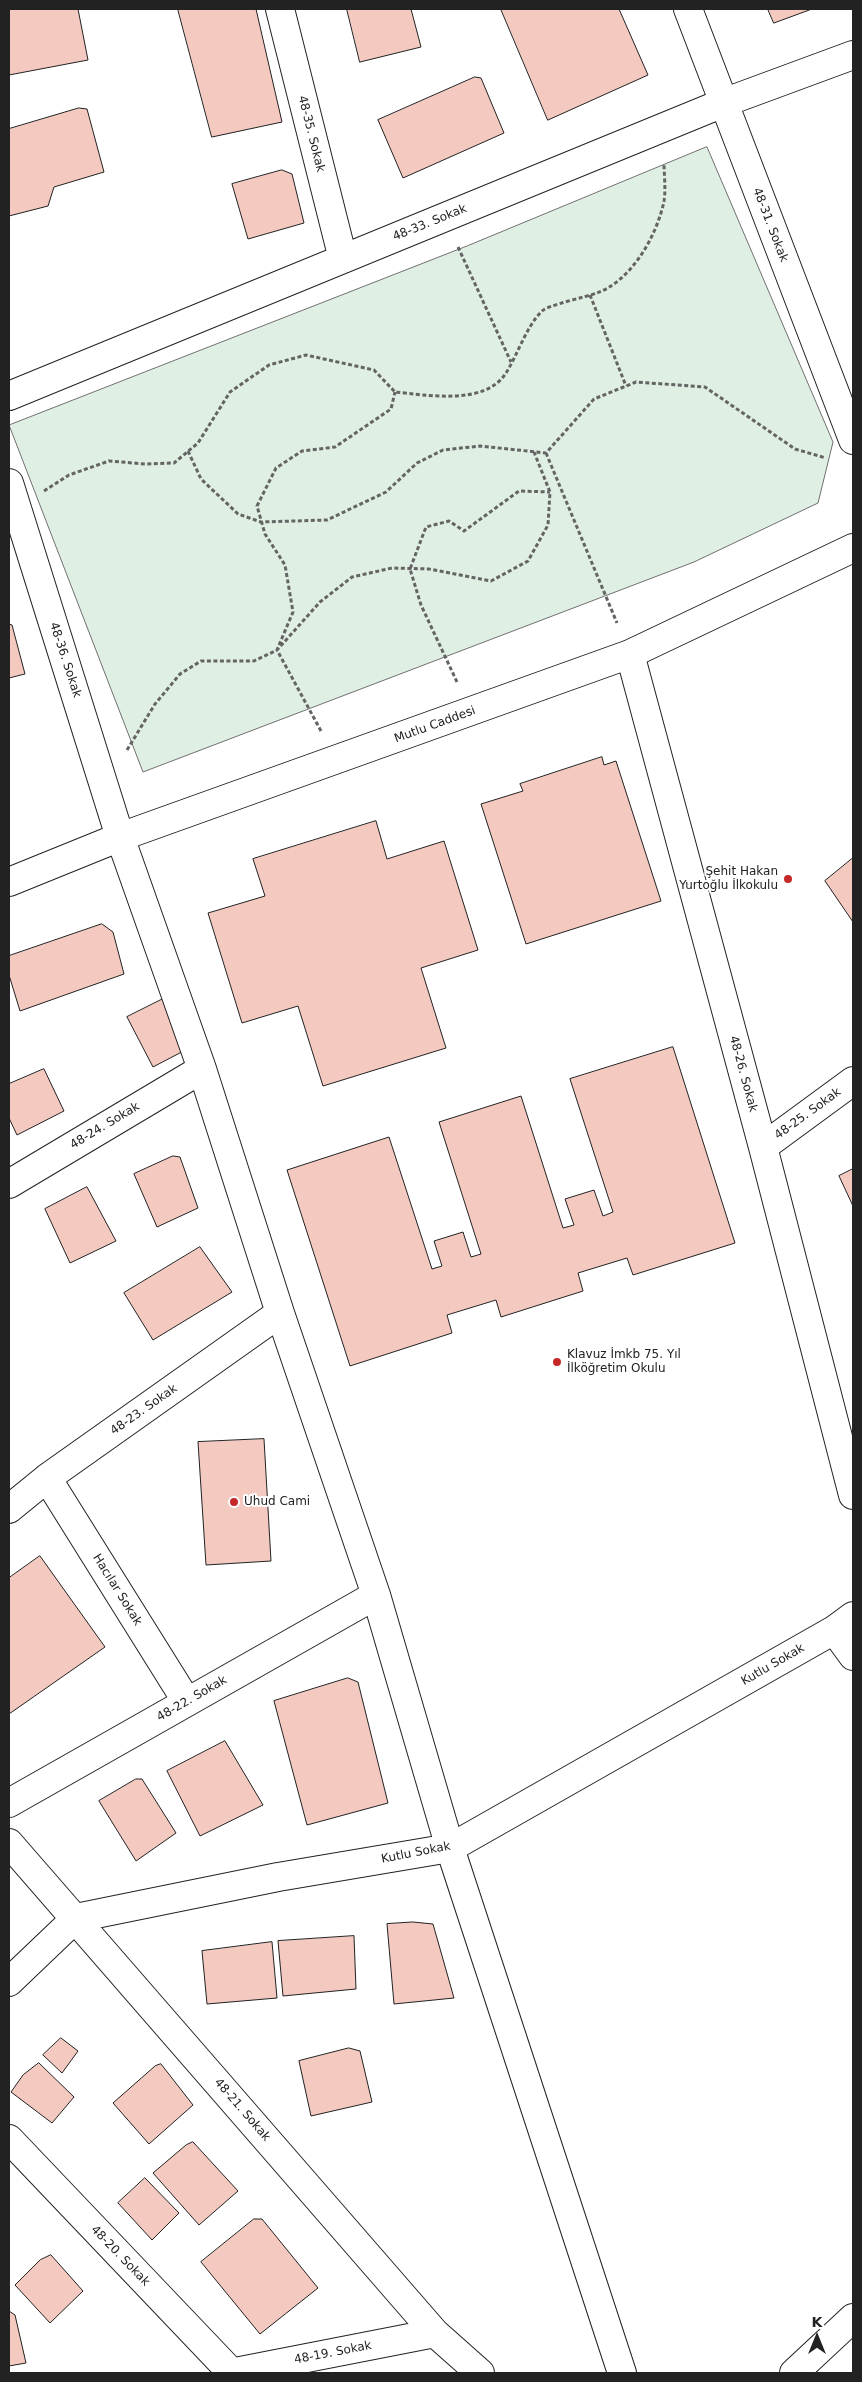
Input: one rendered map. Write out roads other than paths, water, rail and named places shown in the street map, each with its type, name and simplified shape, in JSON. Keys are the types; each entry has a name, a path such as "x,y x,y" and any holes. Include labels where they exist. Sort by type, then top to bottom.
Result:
{"street":[{"name":"48-35. Sokak","path":"280,9 343,259"},
{"name":"48-31. Sokak","path":"688,9 853,440"},
{"name":"48-33. Sokak","path":"9,396 723,103 853,56"},
{"name":"48-36. Sokak","path":"9,483 120,837 202,1069 280,1313 376,1595 450,1848 622,2373"},
{"name":"Mutlu Caddesi","path":"9,882 120,837 630,654 853,548"},
{"name":"48-26. Sokak","path":"630,654 763,1147 853,1494"},
{"name":"48-24. Sokak","path":"9,1184 202,1069"},
{"name":"48-25. Sokak","path":"763,1147 853,1081"},
{"name":"48-23. Sokak","path":"9,1509 47,1478 280,1313"},
{"name":"Hacılar Sokak","path":"47,1478 186,1702"},
{"name":"48-22. Sokak","path":"9,1803 376,1595"},
{"name":"Kutlu Sokak","path":"76,1918 278,1877 450,1848 844,1623"},
{"path":"844,1623 853,1656"},
{"name":"48-21. Sokak","path":"9,1843 435,2333 480,2373"},
{"path":"9,1982 76,1918"},
{"name":"48-20. Sokak","path":"9,2139 231,2373"},
{"path":"794,2373 853,2318"},
{"name":"48-19. Sokak","path":"231,2373 435,2333"}],"place":[{"name":"Şehit Hakan Yurtoğlu İlkokulu","path":"788,879"},
{"name":"Klavuz İmkb 75. Yıl İlköğretim Okulu","path":"557,1362"},
{"name":"Uhud Cami","path":"234,1502"}]}
